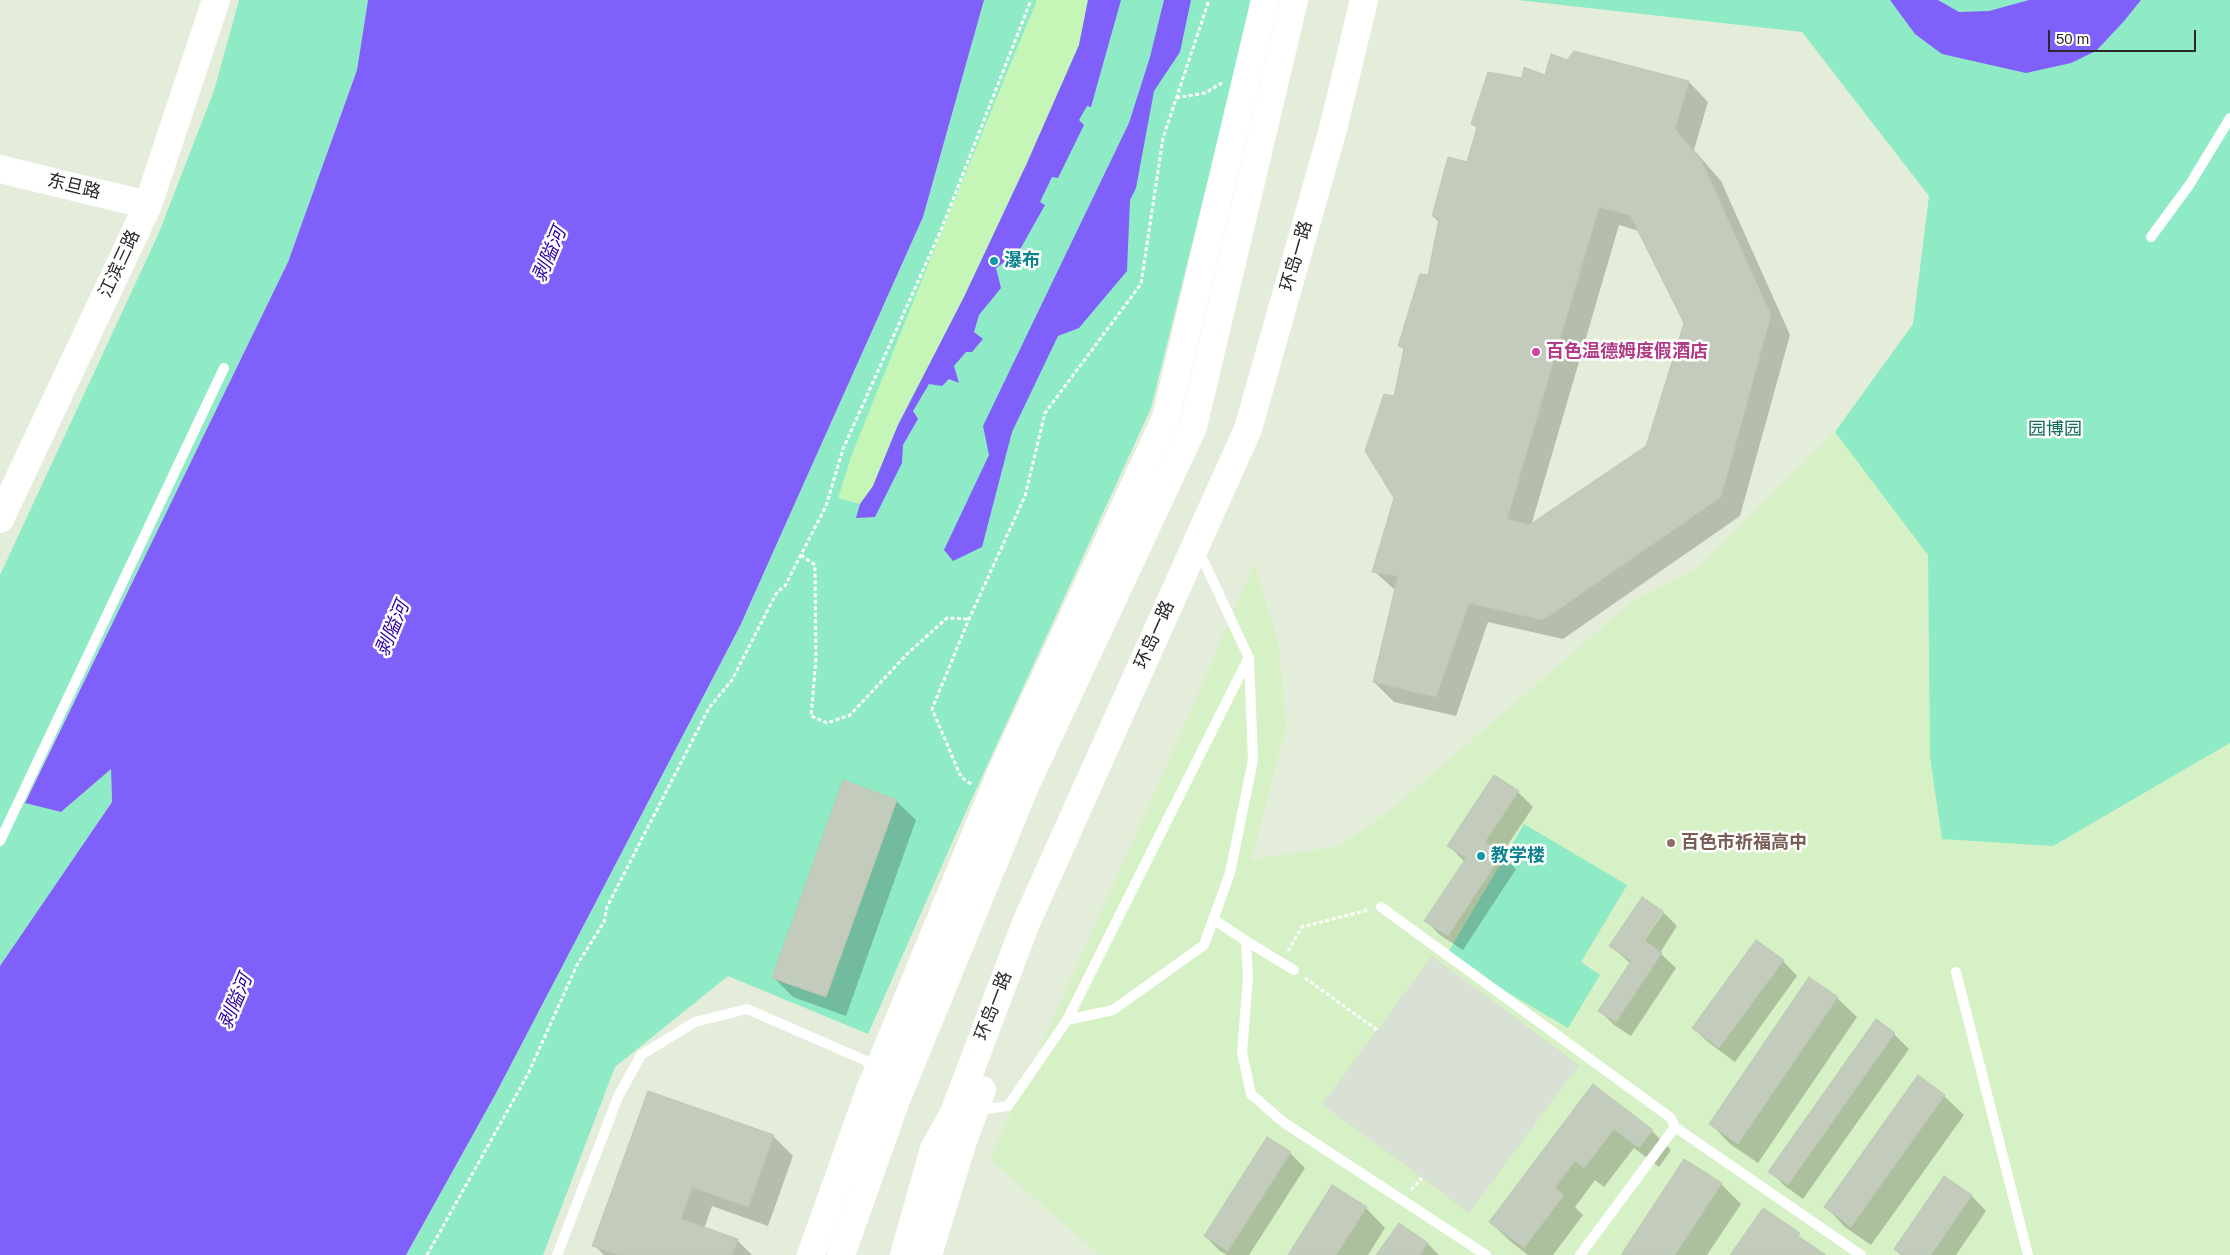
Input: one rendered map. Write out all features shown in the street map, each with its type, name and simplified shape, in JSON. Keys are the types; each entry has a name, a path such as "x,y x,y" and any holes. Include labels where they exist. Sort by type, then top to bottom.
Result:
{"main road":[{"name":"江滨三路","path":"0,519 148,205 216,0"},
{"path":"811,1255 880,1067 990,798 1166,418 1265,0"},
{"path":"840,1255 896,1100 1026,784 1193,427 1294,0"},
{"name":"环岛一路","path":"904,1255 934,1149 964,1112 1026,923 1201,556 1248,429 1333,129 1364,0"},
{"path":"1201,556 1266,435 1352,134 1384,0"},
{"name":"东旦路","path":"0,169 148,205"},
{"path":"928,1255 964,1112"}],"lane":[{"path":"2151,237 2190,184 2230,118"},
{"path":"0,841 224,368"},
{"path":"1067,1020 1113,1010 1204,945 1230,873 1253,760 1249,658 1201,556"},
{"path":"964,1112 1008,1106 1067,1020 1249,658"},
{"path":"1381,907 1672,1118 1675,1127 1861,1255"},
{"path":"1214,919 1294,970"},
{"path":"1246,941 1248,977 1242,1052 1251,1094 1283,1122 1486,1255"},
{"path":"1956,972 2028,1255"},
{"path":"558,1255 618,1096 640,1055 695,1022 747,1009 880,1067"},
{"path":"1580,1255 1675,1127"}],"path":[{"path":"427,1255 528,1074 577,965 604,922 607,907 709,708 732,680 777,592 785,586 826,506 843,450 941,230 1032,0"},
{"path":"990,798 961,777 932,709 969,619 1026,496 1045,413 1141,284 1163,138 1209,0"},
{"path":"1176,98 1205,93 1235,76 1248,73"},
{"path":"801,555 815,565 816,658 811,716 827,723 850,716 908,653 948,618 969,619"},
{"path":"1281,962 1302,926 1381,907"},
{"path":"1294,970 1377,1030"}],"shaded area":[{"name":"百色市祈福高中","path":"1835,432 1928,555 1930,757 2053,846 2230,743 2230,1255 1100,1255 990,1159 1178,740 1254,564 1279,646 1286,729 1251,860 1339,846 1392,809 1633,601 1698,568"},
{"path":"1432,956 1579,1065 1469,1213 1322,1104"}],"green space":[{"path":"239,0 368,0 357,70 288,262 25,802 61,812 111,769 112,802 0,966 0,575 158,235 214,91"},
{"path":"984,0 1253,0 1151,408 958,829 868,1034 728,976 615,1067 543,1255 406,1255 495,1095 740,626 923,217"},
{"name":"园博园","path":"1518,0 2230,0 2230,743 2053,846 1942,839 1930,757 1928,555 1835,432 1913,324 1929,196 1802,32"},
{"path":"1524,824 1627,885 1581,962 1600,975 1568,1028 1446,956"}],"sand":[{"path":"1037,0 1088,0 1079,45 1027,163 964,297 898,425 873,486 860,504 838,498 852,454"}],"water":[{"name":"剥隘河","path":"368,0 984,0 923,217 740,626 495,1095 406,1255 0,1255 0,966 112,802 111,769 61,812 25,803 288,262 357,70"},
{"name":"瀑布","path":"1088,0 1121,0 1091,107 1087,106 1079,120 1084,125 1058,178 1052,177 1040,202 1045,205 1018,253 996,268 1001,288 979,315 974,332 983,339 972,352 966,352 954,366 959,383 949,379 942,386 929,384 913,411 918,419 903,445 902,463 875,517 856,518 860,504 873,486 898,425 964,297 1027,163 1079,45"},
{"path":"1164,0 1191,0 1180,52 1154,91 1136,188 1130,200 1127,271 1079,328 1058,336 1012,432 982,547 953,561 944,550 989,455 983,426 1129,123 1150,57"},
{"path":"1890,0 1938,0 1959,12 1989,11 2029,0 2141,0 2096,51 2071,63 2026,73 1942,54 1915,34"}],"building":[{"path":"1574,51 1689,81 1675,129 1701,160 1771,315 1721,497 1543,620 1469,603 1436,697 1373,682 1398,576 1372,572 1394,498 1365,451 1384,394 1394,396 1404,348 1398,346 1420,274 1428,275 1439,219 1432,216 1448,157 1467,162 1477,127 1471,124 1488,72 1522,78 1524,67 1545,75 1551,54 1567,60","holes":["1599,207 1630,215 1684,323 1646,446 1529,525 1507,519"]},
{"name":"教学楼","path":"1494,775 1519,791 1485,842 1502,854 1448,936 1424,921 1466,858 1447,846"},
{"path":"843,780 897,800 826,997 772,978"},
{"path":"1642,897 1663,911 1644,940 1662,953 1616,1022 1598,1011 1631,961 1609,946"},
{"path":"1756,940 1784,960 1719,1048 1692,1028"},
{"path":"1809,977 1838,997 1738,1144 1709,1124"},
{"path":"1876,1019 1895,1033 1788,1185 1768,1172"},
{"path":"1918,1075 1945,1095 1851,1227 1824,1207"},
{"path":"1593,1084 1653,1130 1639,1148 1614,1129 1584,1168 1575,1161 1555,1188 1564,1195 1524,1248 1489,1222"},
{"path":"648,1091 774,1135 748,1207 692,1187 681,1219 738,1239 732,1255 619,1255 592,1246"},
{"path":"1267,1137 1291,1152 1228,1251 1204,1236"},
{"path":"1684,1159 1722,1183 1675,1255 1621,1255"},
{"path":"1944,1176 1972,1195 1931,1255 1902,1255 1894,1249"},
{"path":"1332,1185 1367,1207 1336,1255 1288,1255"},
{"path":"1763,1208 1800,1233 1798,1236 1826,1255 1730,1255"},
{"path":"1399,1223 1428,1243 1420,1255 1376,1255"}],"place":[{"name":"瀑布","path":"994,261"},
{"name":"百色温德姆度假酒店","path":"1536,352"},
{"name":"百色市祈福高中","path":"1671,843"},
{"name":"教学楼","path":"1481,856"}]}
